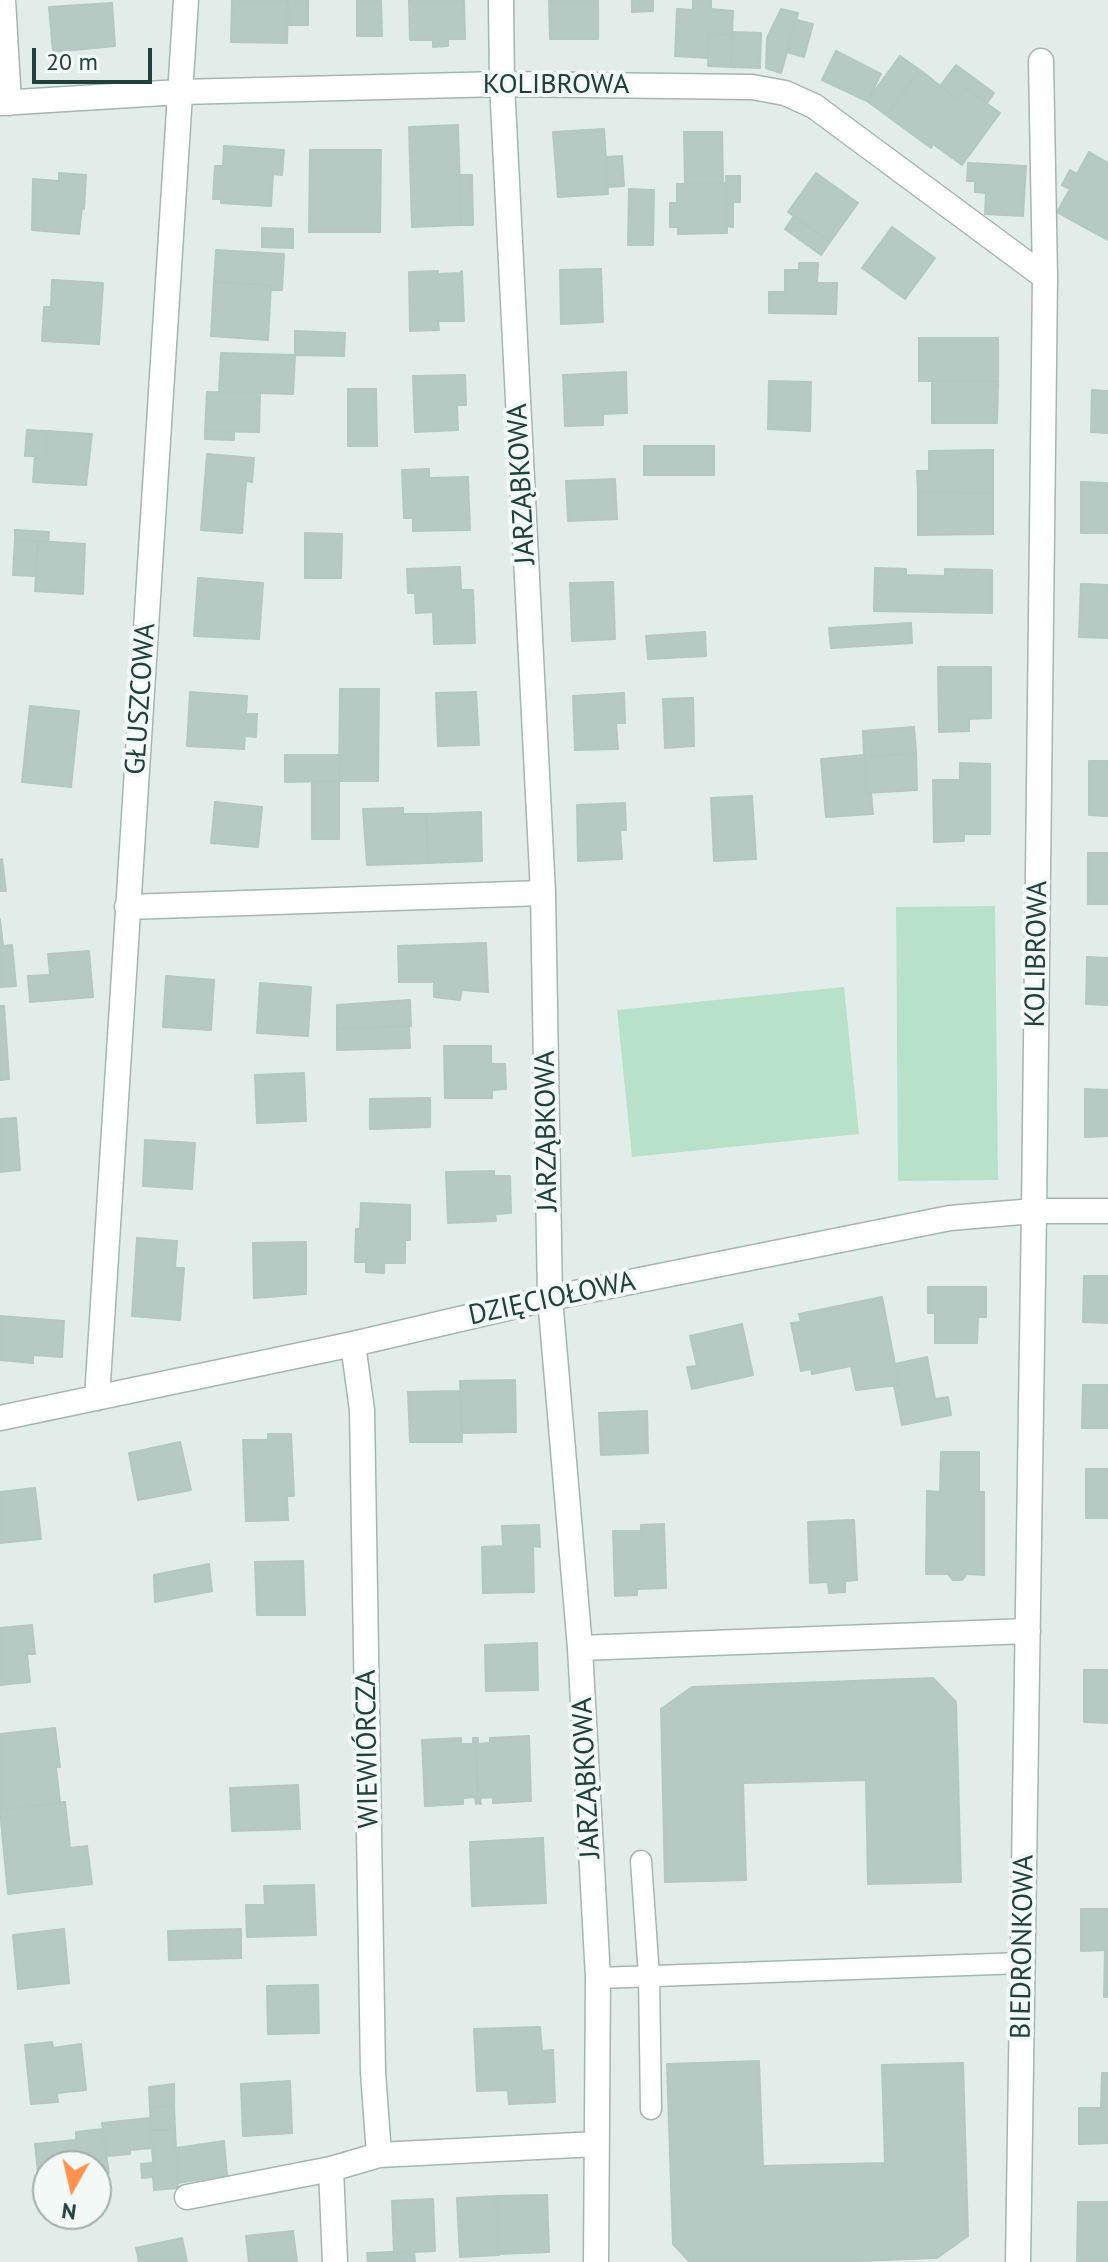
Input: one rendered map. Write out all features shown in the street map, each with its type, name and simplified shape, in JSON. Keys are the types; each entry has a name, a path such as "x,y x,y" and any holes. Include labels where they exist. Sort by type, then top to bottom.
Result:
{"street":[{"name":"KOLIBROWA","path":"3,0 4,103 180,92 502,84 752,87 785,93 814,106 1045,277"},
{"name":"GŁUSZCOWA","path":"97,1398 186,0"},
{"name":"JARZĄBKOWA","path":"501,0 502,84 543,893 550,1298 580,1648 598,1978 596,2262"},
{"name":"KOLIBROWA","path":"1028,1631 1045,277 1041,61"},
{"path":"127,907 543,893"},
{"name":"DZIĘCIOŁOWA","path":"0,1418 353,1344 550,1298 950,1218 1034,1211 1108,1211"},
{"name":"WIEWIÓRCZA","path":"353,1344 362,1410 373,2072 379,2155"},
{"path":"580,1648 1028,1631"},
{"name":"BIEDRONKOWA","path":"1018,2262 1028,1631"},
{"path":"187,2197 331,2169 379,2155 596,2144"},
{"path":"331,2169 335,2262"}],"lane":[{"path":"641,1861 649,1976 651,2109"},
{"path":"598,1978 1023,1963"}],"green space":[{"path":"995,906 998,1180 898,1181 896,907"},
{"path":"844,987 859,1134 632,1157 617,1010"}],"building":[{"path":"232,0 288,0 287,43 231,42"},
{"path":"288,0 308,0 308,25 288,25"},
{"path":"357,0 381,0 382,36 357,36"},
{"path":"409,0 464,0 465,39 448,39 448,46 433,47 433,40 410,40"},
{"path":"549,0 598,0 598,39 550,39"},
{"path":"632,0 653,0 653,11 632,12"},
{"path":"693,0 711,0 711,9 733,11 732,35 709,33 708,58 675,56 677,9 693,10"},
{"path":"112,3 115,46 53,52 49,7"},
{"path":"781,9 798,13 781,73 766,68 767,38"},
{"path":"796,20 813,24 804,57 787,52"},
{"path":"733,32 761,33 760,68 731,67"},
{"path":"709,33 732,35 731,67 708,66"},
{"path":"836,51 881,74 867,101 822,80"},
{"path":"900,56 920,70 886,115 867,101"},
{"path":"956,65 994,93 987,103 965,88 957,99 940,86"},
{"path":"920,70 957,99 965,88 1000,113 962,165 933,144 931,148 886,115"},
{"path":"458,125 461,225 412,227 409,127"},
{"path":"604,129 608,194 558,197 553,132"},
{"path":"684,132 722,132 723,183 685,183"},
{"path":"224,146 284,150 282,175 273,174 271,206 221,203 221,199 213,199 215,166 223,166"},
{"path":"310,150 381,150 380,232 309,232"},
{"path":"1089,152 1108,163 1108,240 1057,212 1070,189 1062,185 1070,170 1077,174"},
{"path":"622,156 624,186 608,187 606,157"},
{"path":"968,163 1026,166 1023,216 985,214 986,193 975,192 975,181 967,181"},
{"path":"59,173 86,175 79,234 32,230 33,179 59,181"},
{"path":"816,173 858,203 830,242 788,212"},
{"path":"459,175 472,175 473,225 461,225"},
{"path":"726,176 740,176 740,202 733,202 733,227 727,226"},
{"path":"726,183 727,233 678,234 678,227 670,227 670,203 677,203 677,184"},
{"path":"629,189 654,190 653,245 628,245"},
{"path":"794,216 830,242 821,255 785,229"},
{"path":"892,227 935,258 905,299 862,268"},
{"path":"262,228 293,229 293,248 262,247"},
{"path":"216,250 284,254 282,290 271,290 271,285 214,282"},
{"path":"799,263 818,263 817,283 837,283 836,314 769,313 769,292 785,292 785,270 799,270"},
{"path":"601,269 603,322 561,324 560,270"},
{"path":"438,271 438,274 462,271 464,321 438,321 439,330 410,331 409,272"},
{"path":"52,280 103,283 99,344 42,341 44,307 51,307"},
{"path":"214,282 271,285 268,340 211,336"},
{"path":"295,331 345,333 344,356 295,355"},
{"path":"919,338 998,338 998,381 919,381"},
{"path":"221,353 295,355 293,394 219,392"},
{"path":"626,372 627,413 603,414 603,425 565,426 563,375"},
{"path":"465,375 466,405 457,405 458,430 415,432 413,376"},
{"path":"769,381 811,382 810,431 768,429"},
{"path":"932,381 998,381 997,423 932,423"},
{"path":"348,389 376,389 377,446 348,446"},
{"path":"1092,390 1108,391 1108,433 1091,432"},
{"path":"207,392 260,393 259,432 205,431"},
{"path":"27,430 47,431 46,456 25,456"},
{"path":"47,431 92,434 86,485 33,482 35,455 46,456"},
{"path":"205,431 234,431 234,440 205,439"},
{"path":"644,446 714,446 714,475 644,475"},
{"path":"993,450 993,493 918,492 917,471 929,471 929,451"},
{"path":"207,454 254,458 252,482 246,481 242,533 201,530"},
{"path":"429,469 429,478 468,477 470,530 413,531 413,518 404,518 402,470"},
{"path":"615,479 617,519 568,521 566,481"},
{"path":"1081,482 1108,483 1108,533 1081,533"},
{"path":"918,492 993,493 993,534 918,535"},
{"path":"15,530 49,532 48,542 15,539"},
{"path":"305,533 342,534 341,578 305,578"},
{"path":"15,539 38,541 36,576 13,575"},
{"path":"38,541 85,544 83,594 35,591"},
{"path":"460,567 461,590 473,590 475,643 434,644 433,612 416,613 415,593 408,593 407,569"},
{"path":"875,568 906,569 906,575 945,576 945,569 992,570 992,613 874,611"},
{"path":"198,578 263,583 259,639 194,636"},
{"path":"613,582 615,639 572,641 570,583"},
{"path":"1081,584 1108,585 1108,638 1079,637"},
{"path":"911,623 912,643 831,648 829,628"},
{"path":"705,632 706,656 648,659 646,636"},
{"path":"938,667 991,667 991,718 969,719 969,731 939,732"},
{"path":"340,689 379,689 378,781 339,781"},
{"path":"190,692 247,696 246,714 257,714 256,737 245,736 244,749 187,746"},
{"path":"476,692 479,745 438,746 436,693"},
{"path":"624,693 625,723 616,723 618,749 575,750 573,696"},
{"path":"693,698 694,746 665,748 663,699"},
{"path":"30,706 79,711 71,787 22,782"},
{"path":"914,727 916,753 864,757 863,731"},
{"path":"916,753 917,790 866,793 864,757"},
{"path":"285,755 340,755 339,781 285,782"},
{"path":"864,755 866,793 871,793 873,814 826,817 821,759"},
{"path":"1089,761 1108,761 1108,816 1089,815"},
{"path":"960,763 990,764 990,834 964,834 964,841 934,842 933,780 960,780"},
{"path":"312,781 339,781 339,839 312,839"},
{"path":"752,796 756,859 714,861 711,798"},
{"path":"215,802 262,807 258,847 211,843"},
{"path":"625,803 626,830 620,830 622,859 578,861 577,805"},
{"path":"403,808 403,814 426,814 428,863 367,865 363,809"},
{"path":"481,812 482,861 428,863 426,814"},
{"path":"1088,853 1108,853 1108,904 1088,904"},
{"path":"2,859 6,891 0,891"},
{"path":"0,919 3,946 12,945 16,986 0,987"},
{"path":"486,943 488,992 462,990 460,1000 434,997 434,982 399,982 398,946"},
{"path":"89,951 93,997 30,1002 28,976 50,975 48,954"},
{"path":"1087,957 1108,958 1108,1005 1086,1004"},
{"path":"166,976 214,980 211,1030 163,1027"},
{"path":"260,983 311,987 308,1036 257,1033"},
{"path":"410,1000 411,1026 337,1029 337,1005"},
{"path":"0,1006 4,1006 9,1079 0,1080"},
{"path":"409,1026 410,1048 337,1050 337,1029"},
{"path":"444,1046 491,1046 491,1064 505,1064 506,1089 492,1090 492,1098 445,1098"},
{"path":"304,1073 306,1121 257,1123 255,1075"},
{"path":"1085,1089 1108,1090 1108,1136 1085,1137"},
{"path":"430,1098 430,1127 370,1129 370,1099"},
{"path":"16,1118 20,1170 0,1172 0,1119"},
{"path":"145,1140 195,1143 192,1189 143,1186"},
{"path":"494,1171 494,1176 510,1176 511,1213 495,1214 496,1221 448,1223 446,1172"},
{"path":"361,1203 410,1205 410,1240 405,1240 405,1263 384,1263 384,1273 366,1272 366,1262 355,1262"},
{"path":"137,1238 177,1241 175,1268 184,1268 180,1320 132,1316"},
{"path":"306,1242 306,1294 254,1298 253,1243"},
{"path":"1084,1276 1108,1276 1108,1323 1083,1322"},
{"path":"928,1287 986,1287 986,1317 978,1317 977,1343 935,1343 935,1313 928,1313"},
{"path":"882,1297 899,1385 856,1390 851,1366 812,1374 811,1369 801,1371 791,1323 801,1322 799,1314"},
{"path":"0,1316 64,1321 62,1357 33,1355 33,1363 0,1360"},
{"path":"742,1324 753,1375 692,1389 687,1367 697,1366 690,1336"},
{"path":"927,1357 935,1399 948,1397 951,1415 902,1425 894,1386 899,1385 895,1364"},
{"path":"515,1380 516,1432 462,1433 460,1381"},
{"path":"1083,1385 1108,1385 1108,1428 1082,1428"},
{"path":"461,1391 462,1442 410,1442 408,1392"},
{"path":"647,1411 648,1453 601,1455 599,1413"},
{"path":"268,1434 291,1434 294,1496 287,1496 288,1520 246,1521 243,1440 268,1440"},
{"path":"180,1442 191,1490 138,1500 129,1453"},
{"path":"941,1452 979,1452 979,1492 984,1492 984,1575 967,1574 962,1580 953,1580 948,1574 926,1574 927,1491 940,1492"},
{"path":"1086,1469 1108,1469 1108,1518 1086,1518"},
{"path":"35,1488 41,1539 0,1543 0,1492"},
{"path":"854,1520 857,1580 845,1581 845,1592 829,1593 828,1582 810,1583 808,1522"},
{"path":"664,1524 666,1588 637,1589 637,1595 615,1596 613,1531 641,1531 641,1525"},
{"path":"539,1525 540,1547 533,1546 534,1592 483,1593 482,1547 503,1546 502,1526"},
{"path":"303,1561 305,1615 257,1615 255,1562"},
{"path":"209,1564 212,1591 155,1602 154,1575"},
{"path":"32,1625 35,1654 27,1654 30,1682 0,1685 0,1628"},
{"path":"537,1643 538,1690 486,1691 485,1645"},
{"path":"1084,1670 1108,1670 1108,1723 1084,1722"},
{"path":"933,1678 956,1702 961,1882 868,1884 866,1780 743,1783 746,1880 665,1882 661,1709 692,1687"},
{"path":"55,1728 60,1803 0,1810 0,1734"},
{"path":"529,1736 531,1801 493,1803 493,1797 480,1798 481,1804 478,1803 476,1738 478,1744 490,1743 490,1738"},
{"path":"461,1738 461,1744 473,1744 473,1738 476,1738 478,1803 475,1797 463,1798 463,1804 425,1806 422,1740"},
{"path":"298,1785 300,1829 232,1831 230,1788"},
{"path":"65,1802 70,1848 87,1846 92,1884 8,1894 0,1810"},
{"path":"543,1838 546,1903 472,1906 470,1842"},
{"path":"314,1885 316,1935 247,1937 246,1905 265,1905 264,1886"},
{"path":"1081,1909 1108,1909 1108,1950 1081,1951"},
{"path":"64,1929 69,1983 18,1989 13,1935"},
{"path":"241,1929 241,1958 169,1960 168,1931"},
{"path":"1105,1950 1108,1950 1108,1997 1104,1997"},
{"path":"318,1985 319,2033 268,2034 267,1986"},
{"path":"540,2027 542,2051 553,2050 555,2102 509,2104 508,2090 477,2091 474,2029"},
{"path":"52,2042 53,2048 81,2044 86,2090 57,2093 58,2102 31,2104 25,2045"},
{"path":"759,2061 763,2166 885,2163 882,2065 963,2063 968,2236 937,2258 690,2262 673,2244 667,2064"},
{"path":"1102,2073 1108,2073 1108,2143 1079,2144 1079,2108 1101,2108"},
{"path":"290,2081 292,2133 243,2136 241,2084"},
{"path":"174,2084 174,2105 150,2108 149,2087"},
{"path":"174,2105 175,2130 151,2130 150,2108"},
{"path":"150,2118 152,2148 112,2156 112,2150 106,2150 102,2123"},
{"path":"102,2129 105,2150 36,2150 35,2144 76,2140 76,2132"},
{"path":"151,2130 175,2130 178,2188 154,2190 153,2177 142,2178 141,2164 153,2163"},
{"path":"224,2141 227,2175 178,2183 176,2148"},
{"path":"547,2195 549,2252 498,2254 496,2196"},
{"path":"496,2196 499,2255 460,2257 457,2198"},
{"path":"433,2199 435,2251 394,2253 392,2201"},
{"path":"1078,2202 1108,2202 1108,2262 1077,2262"},
{"path":"293,2231 297,2262 249,2262 246,2236"},
{"path":"182,2238 187,2262 139,2262 136,2248"},
{"path":"414,2251 415,2262 368,2262 367,2253"}]}
